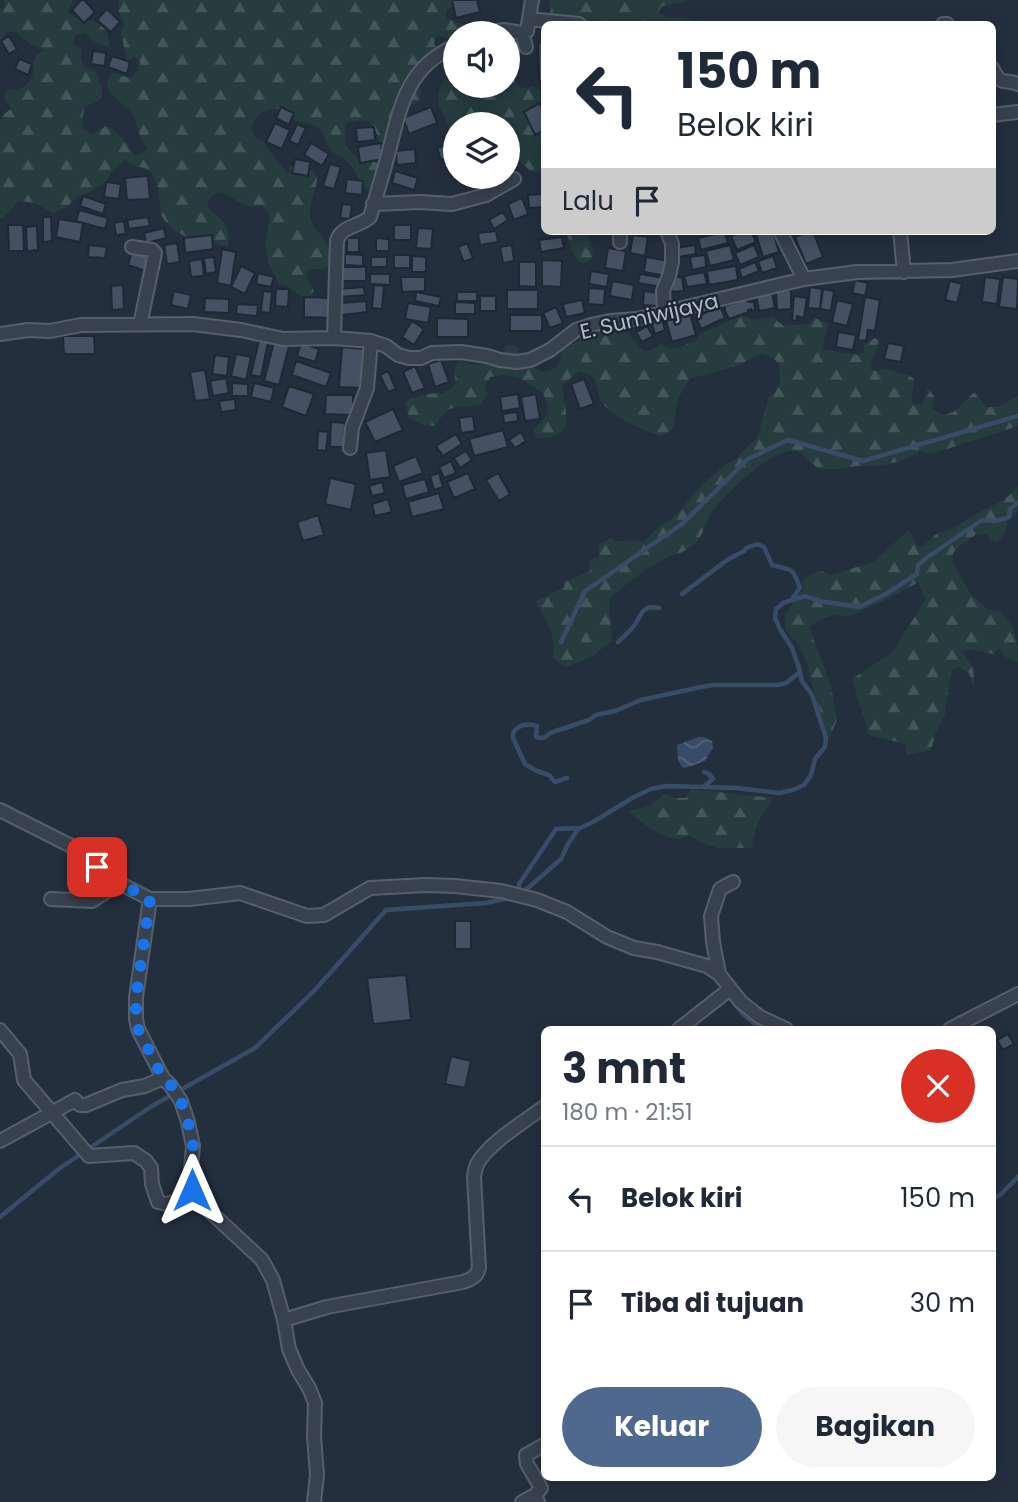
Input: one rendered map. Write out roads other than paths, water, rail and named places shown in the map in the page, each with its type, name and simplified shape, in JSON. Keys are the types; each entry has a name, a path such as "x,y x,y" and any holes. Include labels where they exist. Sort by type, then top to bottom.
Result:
{"street":[{"path":"526,47 522,33 527,31 532,0"},
{"path":"529,19 549,21"},
{"path":"334,338 338,235 366,221 370,216 407,88 426,63 443,52"},
{"path":"996,75 1002,82 1018,85"},
{"path":"996,115 1018,112"},
{"path":"373,204 452,204 486,195 496,189"},
{"path":"664,312 663,291 672,262 672,244 669,235"},
{"path":"782,235 804,279"},
{"path":"900,235 904,272"},
{"path":"132,247 152,250 155,253 140,325"},
{"name":"E. Sumiwijaya","path":"0,334 28,330 50,331 81,325 193,324 283,339 334,338 371,341 409,358 421,358 432,353 460,352 517,362 530,360 550,350 576,330 591,325 636,319 804,279 857,272 952,270 1018,261"},
{"path":"350,448 352,428 367,388 371,341"},
{"path":"0,810 85,853 97,867 119,883 150,899 189,899 240,893 307,916 324,915 370,888 455,886 501,891 537,900 567,912 607,937 634,948 657,951 707,966 719,974 741,1002 760,1017 780,1026"},
{"path":"719,974 711,916 720,889 733,882"},
{"path":"51,899 92,901 119,883"},
{"path":"150,899 135,1008 138,1029 167,1082 181,1101 192,1136 192,1190 262,1260 273,1280 289,1349 315,1403 317,1466 314,1502"},
{"path":"683,1026 730,989"},
{"path":"956,1026 1018,994"},
{"path":"0,1030 20,1054 24,1080 89,1156 134,1153 146,1161 158,1202 167,1204 196,1196"},
{"path":"0,1141 75,1100 80,1105 86,1105 122,1090 167,1082"},
{"path":"284,1320 327,1307 463,1282 478,1274 475,1168 494,1144 541,1109"},
{"path":"522,1502 537,1498 541,1488 527,1464 526,1454 541,1446"}],"water":[{"path":"699,737 712,741 713,748 705,761 682,767 678,760 677,745"}],"waterway":[{"path":"561,642 585,591 682,524 748,459 788,440 863,461 1018,416"},
{"path":"519,894 519,884 556,829 580,828 651,789 666,786 737,788 779,793 804,785 811,775 815,759 825,747 826,738 812,695 802,681 792,648 775,618 776,609 783,603 805,596 819,601 859,607 917,574 918,565 982,520 995,521 1009,517 1010,509 1018,503"},
{"path":"682,594 727,560 757,544 764,547 772,565 793,573 800,588 792,599"},
{"path":"618,642 634,626 645,609 659,608"},
{"path":"567,778 555,782 549,775 525,764 513,738 515,730 524,725 537,726 536,737 544,738 550,733 641,700 713,685 778,685 786,683 800,672"},
{"path":"704,772 713,779 704,786"},
{"path":"521,894 561,859 579,828"},
{"path":"0,1217 60,1168 152,1106 255,1048 314,991 386,910 486,903 509,898"},
{"path":"726,996 757,1026"},
{"path":"996,1197 1018,1177"}]}
